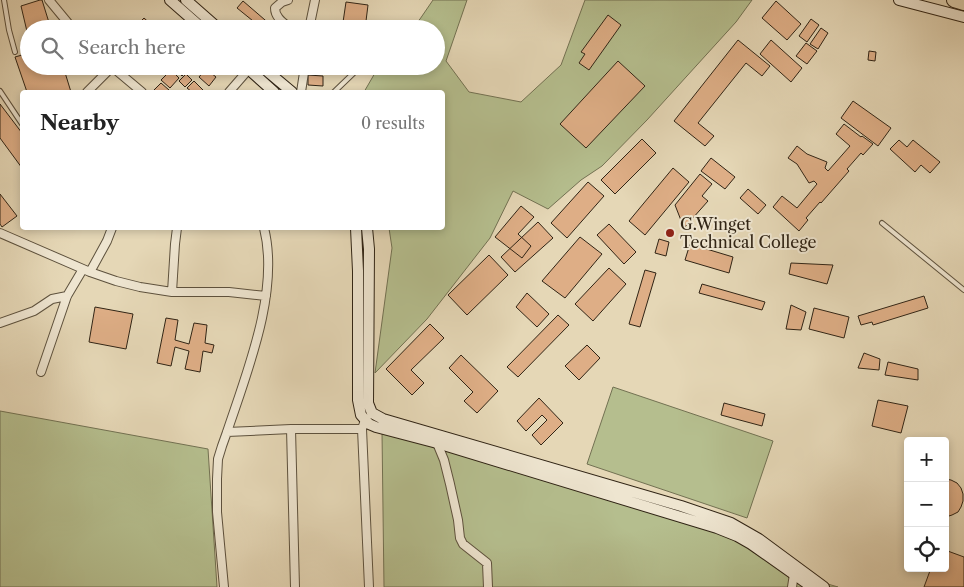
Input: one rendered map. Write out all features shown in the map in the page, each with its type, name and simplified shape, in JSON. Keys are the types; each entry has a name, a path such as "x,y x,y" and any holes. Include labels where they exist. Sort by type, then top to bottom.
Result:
{"highway":[{"path":"954,0 964,3"}],"main road":[{"path":"170,0 193,20"},
{"path":"186,0 209,20"},
{"path":"899,0 964,17"},
{"path":"255,75 272,90"},
{"path":"272,75 290,90"},
{"path":"356,230 358,263 358,400 363,425 369,424 437,443 717,528 751,544 812,587"},
{"path":"367,230 369,258 368,402 372,413 382,419 681,506 730,523 759,539 823,587"}],"street":[{"path":"50,0 65,20"},
{"path":"281,20 275,13 276,8 282,2 288,0"},
{"path":"311,20 315,0"},
{"path":"89,90 103,75"},
{"path":"121,75 140,90"},
{"path":"230,90 242,75"},
{"path":"302,90 303,75"},
{"path":"41,372 67,296 87,271 107,241 111,230"},
{"path":"172,292 177,230"},
{"path":"224,587 217,512 218,459 256,344 263,315 269,260 264,230"},
{"path":"0,233 87,271 140,287 172,292 212,292 266,296"},
{"path":"0,323 34,311 52,299 67,296"},
{"path":"227,432 363,425 369,587"},
{"path":"291,429 295,587"},
{"path":"437,443 444,460 450,484 460,538 463,544 487,563 488,587"},
{"path":"792,587 794,574"}],"lane":[{"path":"4,0 8,30 15,52"},
{"path":"336,90 352,75"},
{"path":"0,92 20,121"},
{"path":"882,224 964,290"}],"green space":[{"path":"433,0 467,0 446,61 469,92 521,102 561,65 585,0 752,0 736,22 647,120 602,166 581,180 548,209 513,191 490,238 427,319 375,373 392,248 389,230 445,230 445,90 365,90 374,75 445,75 445,20 420,19"},
{"path":"613,387 773,441 747,518 587,464"},
{"path":"0,411 208,449 217,587 0,587"},
{"path":"382,432 748,539 794,574 838,587 384,587"}],"building":[{"path":"42,0 48,20 24,20 21,6"},
{"path":"243,1 265,20 252,20 237,8"},
{"path":"776,1 801,24 787,40 762,18"},
{"path":"346,2 368,5 366,20 343,20"},
{"path":"608,15 621,25 589,70 579,63 585,54 581,52"},
{"path":"811,19 819,25 807,42 799,36"},
{"path":"821,28 828,33 818,49 810,44"},
{"path":"738,40 770,66 762,76 746,63 698,123 714,136 705,146 674,121"},
{"path":"771,40 802,68 791,82 760,54"},
{"path":"806,43 817,51 807,64 796,56"},
{"path":"869,51 876,52 875,61 868,60"},
{"path":"20,56 20,72 15,57"},
{"path":"618,61 645,86 586,148 560,124"},
{"path":"21,75 66,75 70,90 26,90"},
{"path":"166,75 176,75 179,78 170,88 161,80"},
{"path":"185,75 192,80 185,87 179,81"},
{"path":"201,75 214,75 216,77 209,86 199,77"},
{"path":"308,75 323,76 323,86 308,85"},
{"path":"194,81 203,90 190,90 187,88"},
{"path":"161,83 169,90 154,90"},
{"path":"853,101 891,128 878,146 841,118"},
{"path":"0,104 20,130 20,165 0,138"},
{"path":"844,124 873,144 863,155 861,153 847,169 849,171 806,218 808,220 799,231 773,207 782,196 797,208 817,184 814,181 809,183 797,164 788,158 797,146 807,154 827,162 825,168 828,171 850,146 836,134"},
{"path":"642,139 656,153 615,194 601,180"},
{"path":"899,140 907,147 913,140 940,162 930,173 921,165 915,172 890,149"},
{"path":"711,158 735,177 725,189 701,171"},
{"path":"673,168 689,182 645,235 629,221"},
{"path":"700,174 712,184 702,196 708,201 684,228 675,205"},
{"path":"588,182 604,196 567,238 551,223"},
{"path":"748,189 766,205 758,214 740,198"},
{"path":"0,194 17,216 2,227 0,224"},
{"path":"521,206 534,217 518,234 531,246 522,258 495,237"},
{"path":"538,222 553,238 515,272 501,257"},
{"path":"609,224 636,252 624,264 597,235"},
{"path":"580,237 602,254 565,298 542,281"},
{"path":"659,239 669,242 666,256 655,253"},
{"path":"690,244 733,257 729,273 685,260"},
{"path":"489,255 508,275 467,315 448,295"},
{"path":"791,263 833,265 827,284 789,274"},
{"path":"609,268 626,284 593,321 575,304"},
{"path":"645,270 656,273 640,327 629,324"},
{"path":"702,284 765,302 762,310 699,293"},
{"path":"527,293 549,314 537,327 516,307"},
{"path":"924,296 928,308 873,325 872,322 861,325 858,316"},
{"path":"791,305 806,312 801,330 786,329"},
{"path":"95,307 133,314 126,349 89,342"},
{"path":"814,308 849,317 844,338 809,329"},
{"path":"558,315 569,325 518,377 507,367"},
{"path":"166,318 178,320 175,340 189,344 194,323 207,325 205,343 214,345 212,353 203,351 200,372 185,369 189,351 175,347 171,366 157,363"},
{"path":"430,324 444,338 411,370 424,383 412,395 386,369"},
{"path":"587,345 600,358 579,380 565,366"},
{"path":"864,353 880,359 879,370 858,368"},
{"path":"461,355 498,391 477,413 464,401 473,392 449,368"},
{"path":"888,362 918,369 918,380 885,375"},
{"path":"539,398 563,423 541,445 532,435 547,420 542,415 526,431 517,421"},
{"path":"878,400 908,406 901,433 872,426"},
{"path":"724,403 765,414 762,426 721,415"},
{"path":"949,480 957,483 963,494 961,507 958,512 949,516"},
{"path":"949,551 964,557 964,587 924,587 930,572 949,572"}],"place":[{"name":"G.Winget Technical College","path":"670,233"}]}
